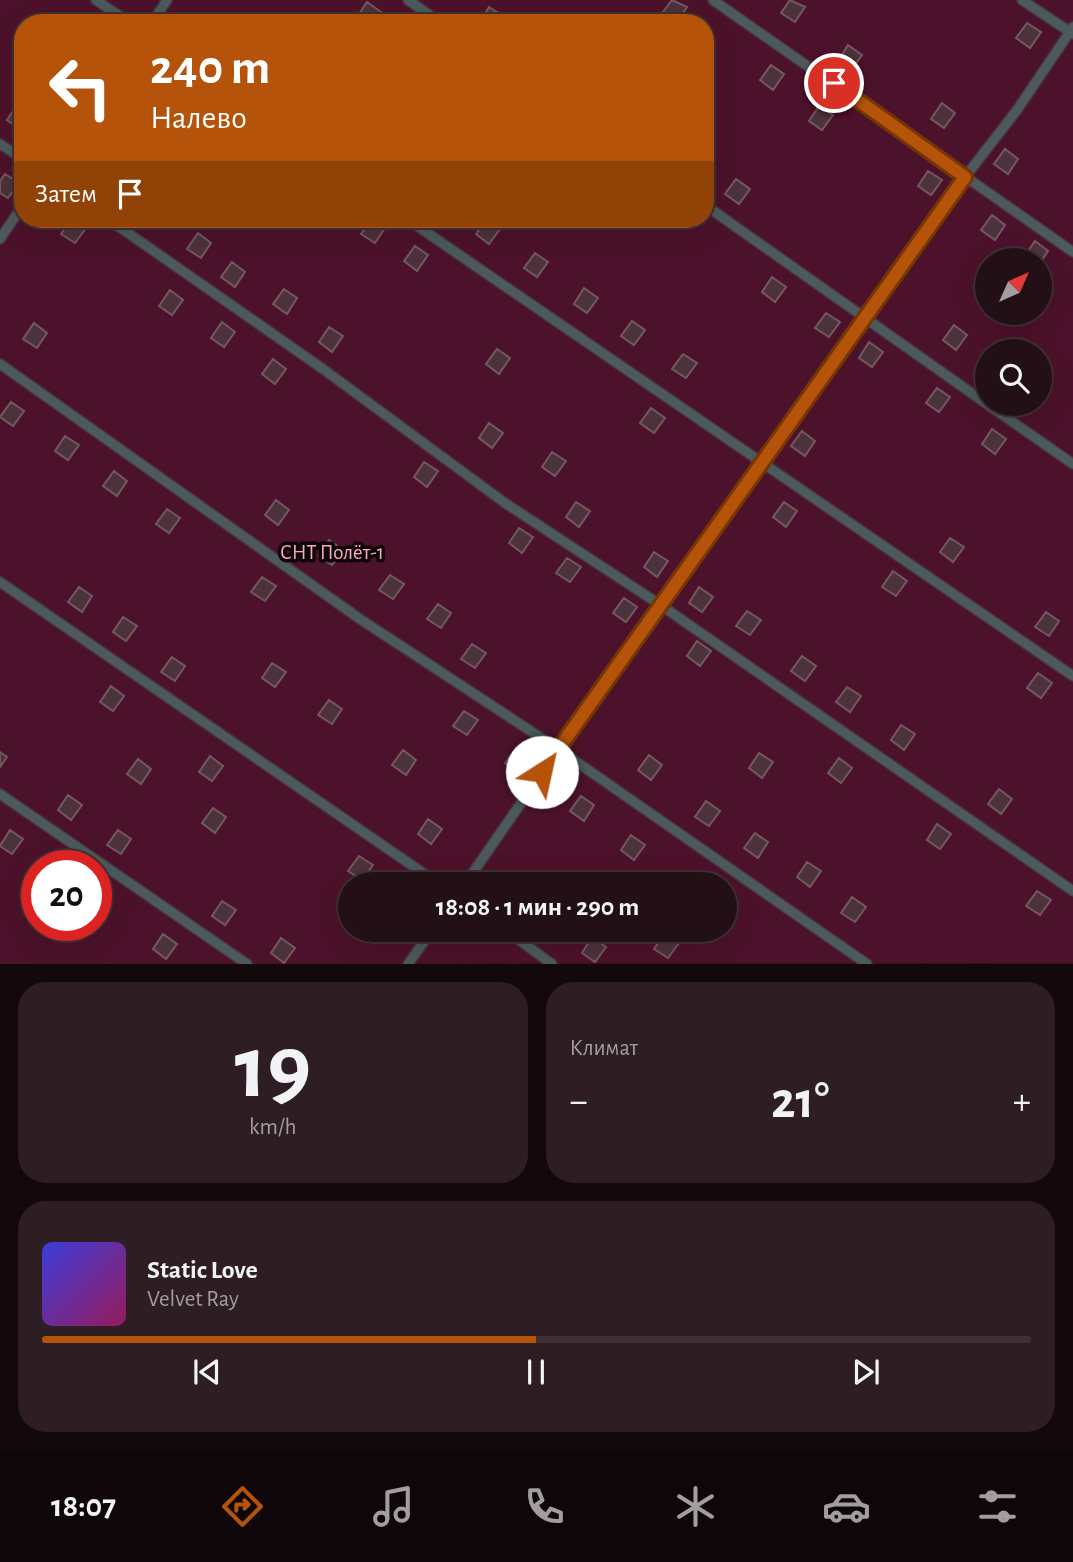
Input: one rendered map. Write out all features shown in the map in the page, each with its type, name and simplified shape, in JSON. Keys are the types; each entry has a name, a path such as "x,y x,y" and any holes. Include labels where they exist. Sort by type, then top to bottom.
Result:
{"lane":[{"path":"96,0 117,14"},
{"path":"408,0 428,14"},
{"path":"713,0 1073,251"},
{"path":"473,872 659,604 1072,31 1023,0"},
{"path":"714,211 975,395"},
{"path":"0,239 14,218"},
{"path":"121,228 323,369 505,503 659,604 1073,891"},
{"path":"420,228 1073,676"},
{"path":"0,364 360,618 558,749 867,964"},
{"path":"1004,416 1073,464"},
{"path":"0,582 422,872"},
{"path":"0,794 247,964"},
{"path":"408,964 424,942"},
{"path":"522,942 552,964"}],"green space":[{"name":"СНТ Полёт-1","path":"0,0 1073,0 1073,963 0,964"}],"building":[{"path":"672,0 687,7 682,14 663,12"},
{"path":"790,0 805,7 795,22 781,13"},
{"path":"367,2 381,12 380,14 359,14"},
{"path":"489,7 500,14 485,14"},
{"path":"1027,23 1041,32 1030,48 1016,38"},
{"path":"848,45 862,55 851,70 838,61"},
{"path":"771,65 784,74 773,90 760,80"},
{"path":"942,103 955,113 944,128 931,119"},
{"path":"819,106 833,115 822,130 809,121"},
{"path":"14,110 14,125 7,120"},
{"path":"1005,149 1018,159 1008,174 994,164"},
{"path":"928,171 942,180 931,195 918,186"},
{"path":"5,174 14,180 14,190 8,198 0,193 0,181"},
{"path":"736,179 750,189 739,204 725,194"},
{"path":"992,215 1005,225 995,240 981,230"},
{"path":"65,228 86,228 75,243 61,234"},
{"path":"365,228 385,228 375,243 361,234"},
{"path":"480,228 500,229 489,244 476,234"},
{"path":"198,233 211,243 201,258 187,249"},
{"path":"1035,241 1044,248 1030,248"},
{"path":"415,246 428,255 417,271 404,261"},
{"path":"535,253 548,262 537,277 524,268"},
{"path":"232,262 245,272 235,287 221,277"},
{"path":"772,277 786,287 775,302 762,292"},
{"path":"584,288 598,298 587,313 574,304"},
{"path":"284,289 297,298 287,314 273,304"},
{"path":"170,290 183,300 172,315 159,306"},
{"path":"826,313 840,322 829,337 815,328"},
{"path":"632,321 645,330 634,345 621,336"},
{"path":"222,322 235,332 224,347 211,338"},
{"path":"34,323 47,333 37,348 23,339"},
{"path":"954,325 967,335 956,350 943,340"},
{"path":"329,327 343,336 332,352 319,342"},
{"path":"869,342 883,352 872,367 859,358"},
{"path":"497,349 510,358 499,374 486,364"},
{"path":"683,354 697,363 686,378 672,369"},
{"path":"273,359 286,369 275,384 262,374"},
{"path":"937,388 950,397 939,412 926,403"},
{"path":"11,402 24,411 13,426 0,417"},
{"path":"651,408 665,418 654,433 640,423"},
{"path":"489,423 503,433 492,448 479,438"},
{"path":"992,429 1006,439 995,454 982,444"},
{"path":"802,431 815,441 805,456 791,446"},
{"path":"65,436 79,445 68,460 55,451"},
{"path":"552,452 566,461 555,476 542,467"},
{"path":"424,462 438,471 427,487 414,477"},
{"path":"114,471 127,481 117,496 103,486"},
{"path":"276,500 289,510 278,525 265,515"},
{"path":"576,502 590,511 579,527 566,517"},
{"path":"784,502 797,511 786,527 773,517"},
{"path":"167,509 180,518 169,533 156,524"},
{"path":"519,528 533,537 522,553 509,543"},
{"path":"950,538 964,547 953,562 940,552"},
{"path":"329,540 343,550 332,565 319,556"},
{"path":"654,552 668,561 657,577 644,567"},
{"path":"567,558 581,567 570,582 556,573"},
{"path":"893,571 907,581 896,596 882,587"},
{"path":"390,575 404,584 393,599 379,590"},
{"path":"262,577 276,586 265,601 251,592"},
{"path":"79,587 92,596 82,612 68,602"},
{"path":"699,587 713,597 702,612 689,603"},
{"path":"624,598 637,607 626,622 613,613"},
{"path":"438,604 451,613 441,628 427,619"},
{"path":"747,611 761,620 750,635 736,626"},
{"path":"1046,612 1059,621 1049,636 1035,627"},
{"path":"123,617 137,626 126,641 113,632"},
{"path":"697,641 711,651 700,666 687,656"},
{"path":"472,644 486,653 475,668 461,659"},
{"path":"802,656 816,666 805,681 791,671"},
{"path":"172,657 185,666 175,681 161,672"},
{"path":"272,663 286,672 275,687 262,678"},
{"path":"1038,673 1052,683 1041,698 1027,688"},
{"path":"111,686 124,696 113,711 100,702"},
{"path":"847,687 861,696 850,712 836,702"},
{"path":"329,700 342,709 332,724 318,715"},
{"path":"464,711 478,720 467,735 453,726"},
{"path":"901,725 915,734 904,750 891,740"},
{"path":"516,748 529,758 518,773 505,763"},
{"path":"403,750 416,760 406,775 392,765"},
{"path":"0,752 7,757 0,767"},
{"path":"759,753 773,762 762,778 749,768"},
{"path":"649,755 662,765 651,780 638,770"},
{"path":"210,756 223,766 212,781 199,772"},
{"path":"839,758 852,768 841,783 828,773"},
{"path":"138,759 151,769 141,784 127,774"},
{"path":"999,789 1012,799 1001,814 988,804"},
{"path":"68,795 82,805 71,820 58,810"},
{"path":"581,796 594,805 584,821 570,811"},
{"path":"706,801 720,811 709,826 695,817"},
{"path":"213,808 226,817 215,833 202,823"},
{"path":"428,819 442,829 431,844 418,834"},
{"path":"937,824 951,834 940,849 927,840"},
{"path":"10,830 23,839 12,854 0,846"},
{"path":"118,830 131,839 121,854 107,845"},
{"path":"755,833 768,842 758,858 744,848"},
{"path":"631,835 645,845 634,860 621,850"},
{"path":"359,856 373,865 368,872 348,871"},
{"path":"807,862 821,871 810,887 797,877"},
{"path":"1037,891 1051,900 1040,915 1026,906"},
{"path":"852,897 866,907 855,922 841,913"},
{"path":"222,901 236,910 225,925 212,916"},
{"path":"163,934 177,944 166,959 153,949"},
{"path":"281,938 295,948 284,963 271,953"},
{"path":"589,942 599,942 606,947 595,962 582,953"},
{"path":"659,942 679,943 668,958 654,949"}],"route":[{"path":"542,772 965,177 834,83"}]}
